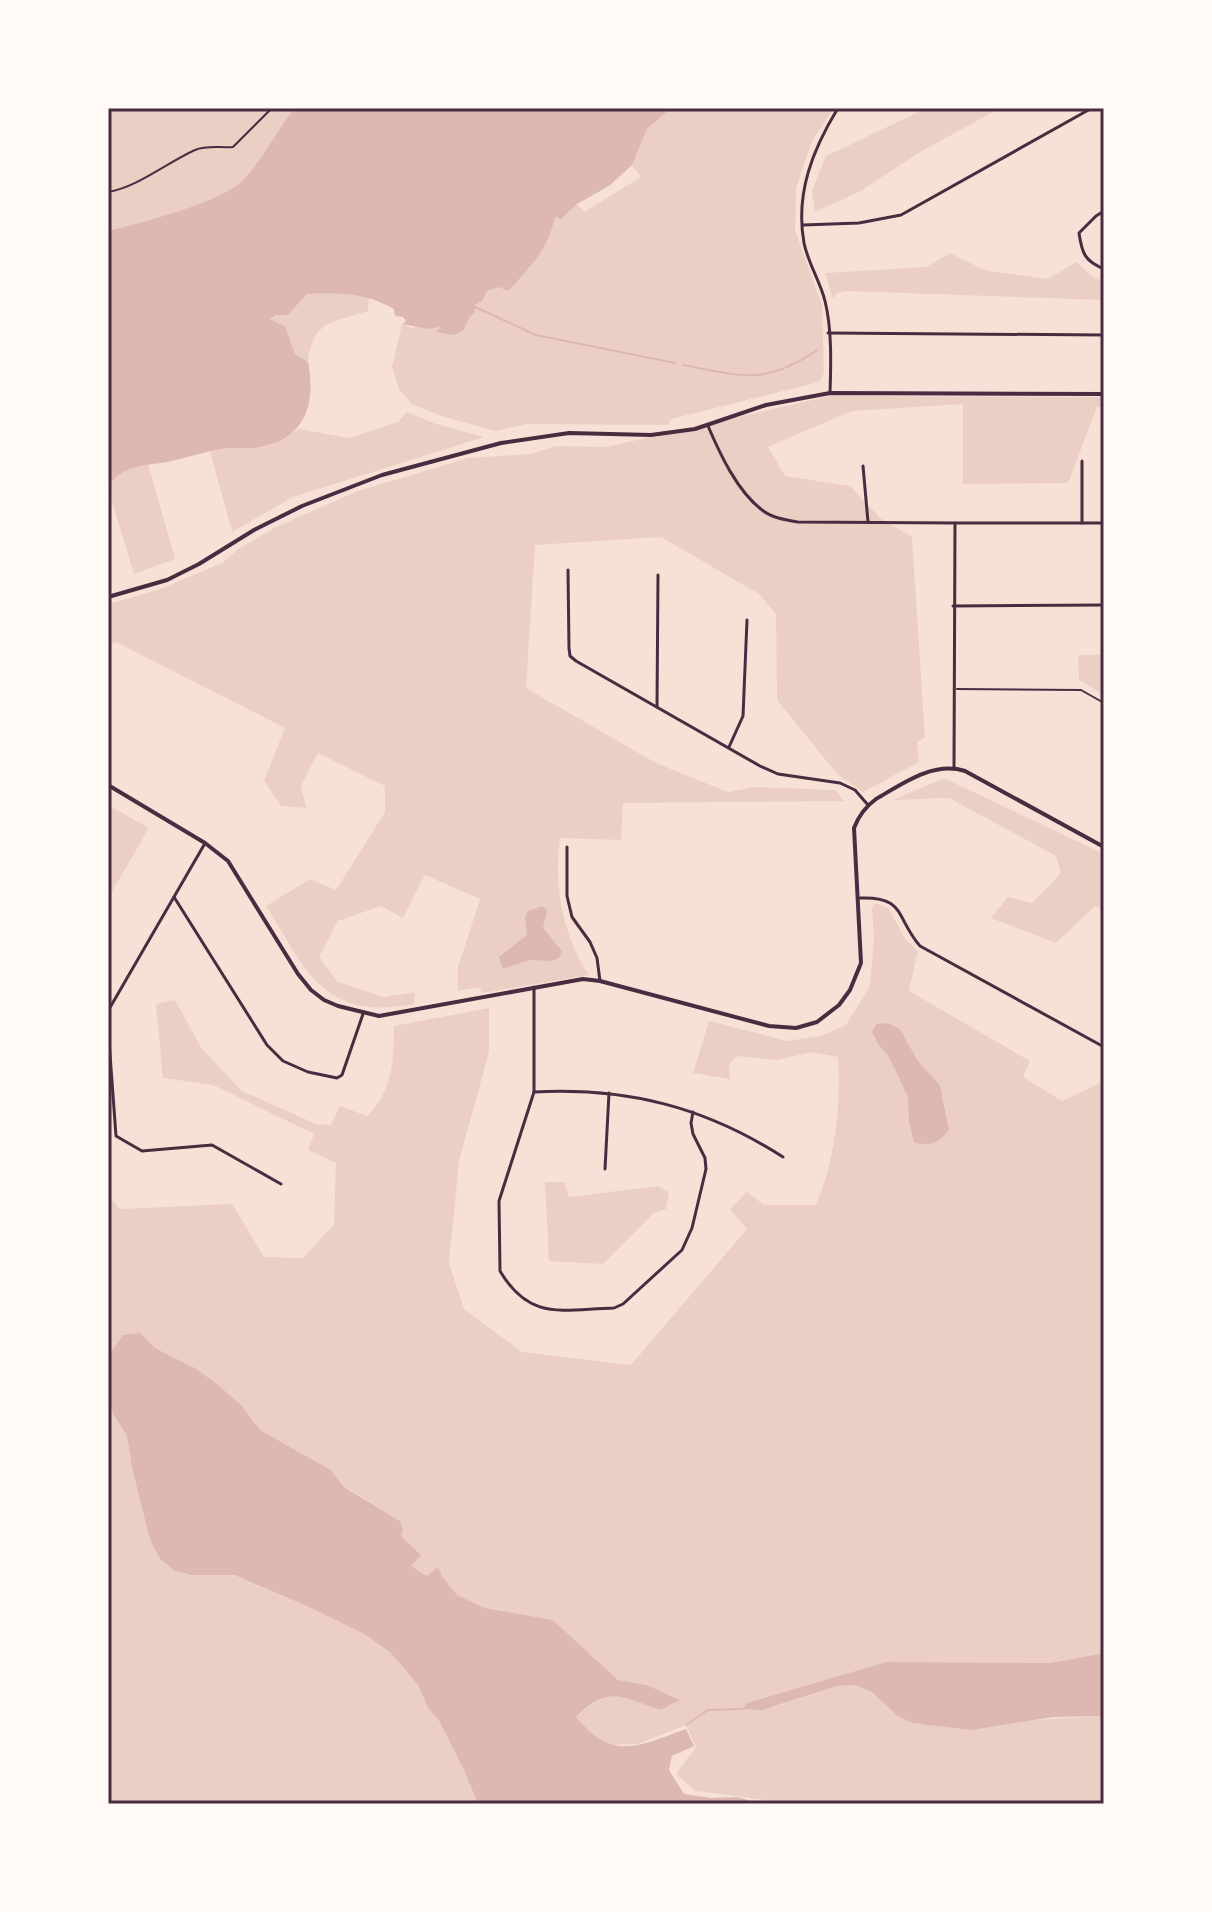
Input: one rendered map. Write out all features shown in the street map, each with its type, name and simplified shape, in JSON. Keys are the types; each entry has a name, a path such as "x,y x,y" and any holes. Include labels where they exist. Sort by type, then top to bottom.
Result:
{"street":[{"path":"830,393 825,299 804,244 803,190 822,134 838,108"},
{"path":"803,225 859,223 901,215 1092,108"},
{"path":"1104,211 1079,233 1081,251 1087,262 1104,269"},
{"path":"828,333 1104,335"},
{"path":"108,597 167,580 302,506 382,475 425,461 544,435 651,435 707,425 766,405 830,393 1104,394"},
{"path":"707,425 743,490 762,510 774,517 798,522 1104,523"},
{"path":"1082,461 1082,523"},
{"path":"863,466 868,523"},
{"path":"954,767 955,523"},
{"path":"568,570 570,656 778,774 840,783 855,790 868,805"},
{"path":"657,707 658,575"},
{"path":"953,606 1104,605"},
{"path":"729,747 743,716 747,620"},
{"path":"108,785 205,843 228,861 311,990 324,1000 363,1014 391,1015 583,979 769,1026 796,1028 817,1022 839,1005 850,990 861,963 854,828 860,814 868,805 930,770 954,767 1104,847"},
{"path":"108,1011 205,843"},
{"path":"567,847 567,896 572,917 597,958 600,981"},
{"path":"174,897 256,1028 283,1061 308,1072 337,1078 342,1075 363,1014"},
{"path":"859,898 882,897 891,901 920,946 1104,1047"},
{"path":"534,987 534,1092 499,1201 500,1271 528,1304 538,1309 614,1308 623,1304 682,1250 692,1228 706,1169 705,1158 693,1134 693,1112"},
{"path":"108,1027 116,1136 142,1151 212,1145 281,1184"},
{"path":"534,1092 609,1093 670,1103 716,1120 783,1157"},
{"path":"605,1169 609,1093"}],"lane":[{"path":"955,689 1081,690 1104,703"}],"path":[{"path":"108,192 167,167 195,150 233,147 272,108"}],"shaded area":[{"path":"108,108 295,108 252,170 234,187 181,210 108,231"},
{"path":"295,108 671,108 647,129 632,165 609,186 577,204 561,219 556,217 545,244 531,265 508,291 499,287 487,291 483,300 475,305 475,312 463,331 454,335 437,332 441,326 429,329 402,324 406,321 403,317 395,316 394,309 363,297 307,294 288,315 276,315 270,319 285,326 295,354 308,362 308,408 295,430 270,444 222,449 131,469 117,476 108,488 108,231 181,210 234,187 252,170"},
{"path":"671,108 834,108 812,141 796,188 795,230 822,305 824,373 819,382 671,419 668,425 527,424 495,431 441,416 412,404 399,389 392,367 402,324 412,328 469,318 487,291 529,269 557,217 561,218 577,204 584,212 641,177 632,165 647,129"},
{"path":"927,108 1000,108 915,155 859,192 815,212 812,191 826,156"},
{"path":"950,253 987,271 1048,279 1076,262 1104,282 1104,300 845,291 837,293 833,299 825,273 926,267"},
{"path":"341,292 369,297 368,311 335,321 320,330 308,362 295,354 285,326 270,319 276,315 288,315 307,294"},
{"path":"830,396 1104,397 1104,406 1097,407 1068,483 963,484 963,404 852,411 768,447 785,476 850,486 880,518 912,537 925,738 917,742 919,762 863,792 838,775 777,700 776,614 759,594 661,537 535,545 526,688 656,763 728,792 755,787 835,790 844,801 623,803 621,840 560,838 558,873 562,909 573,944 589,975 482,993 479,987 458,991 458,967 480,899 425,875 403,918 381,906 338,921 319,957 338,982 384,997 415,992 414,1004 383,1007 359,1005 338,998 322,986 294,952 266,906 310,879 336,890 385,812 385,786 318,753 301,786 306,808 281,806 264,781 285,728 116,642 108,644 108,604 158,590 222,563 238,549 276,527 358,491 468,458 531,454 556,446 606,447"},
{"path":"407,412 436,424 484,437 293,497 232,532 210,451 266,443 299,429 349,438 398,422"},
{"path":"148,463 175,559 134,574 108,488 119,474"},
{"path":"1078,655 1104,655 1104,695 1079,680"},
{"path":"944,778 1104,854 1104,910 1095,906 1056,943 991,918 1008,897 1032,903 1061,873 1056,856 949,798 893,800"},
{"path":"108,805 149,828 108,898"},
{"path":"875,903 888,908 906,940 918,951 909,991 1030,1061 1023,1077 1062,1101 1104,1081 1104,1653 1050,1663 886,1662 747,1703 773,1707 837,1686 855,1685 872,1692 913,1723 942,1725 1104,1716 1104,1804 771,1804 765,1800 696,1791 676,1774 696,1747 686,1725 638,1744 607,1745 576,1717 587,1707 607,1697 625,1698 660,1710 679,1699 647,1685 618,1680 553,1620 485,1608 457,1595 442,1576 427,1576 411,1566 420,1554 401,1536 400,1521 344,1486 331,1470 260,1430 241,1405 195,1368 155,1348 140,1334 123,1335 108,1356 108,1194 119,1209 232,1204 264,1257 303,1258 334,1224 336,1163 308,1150 314,1134 213,1085 163,1078 156,1004 175,1000 202,1049 242,1091 316,1124 331,1125 340,1106 367,1116 376,1106 390,1074 394,1026 489,1008 489,1052 459,1161 449,1263 464,1309 522,1352 631,1365 747,1229 730,1209 747,1192 764,1205 816,1205 828,1170 837,1114 838,1057 812,1052 777,1060 736,1056 729,1065 730,1079 693,1073 709,1021 787,1041 821,1036 846,1025 870,986 874,938 872,909","holes":["900,1029 918,1061 940,1085 947,1117 909,1122 909,1097 889,1057"]},
{"path":"542,906 547,910 543,928 562,951 559,958 552,961 529,960 503,969 499,957 527,935 525,917 528,911"},
{"path":"887,1023 900,1029 918,1061 940,1085 949,1130 934,1143 914,1142 908,1097 889,1057 872,1032 876,1024"},
{"path":"545,1182 564,1182 569,1197 658,1186 669,1193 666,1209 654,1213 603,1264 549,1261"},
{"path":"140,1333 155,1348 195,1368 218,1385 241,1405 260,1430 331,1470 344,1487 400,1521 401,1536 421,1555 411,1566 427,1576 438,1567 457,1595 485,1608 553,1620 618,1680 647,1685 680,1700 660,1710 625,1698 606,1697 576,1717 589,1731 614,1745 627,1746 654,1741 686,1729 694,1746 672,1756 669,1770 684,1794 711,1798 738,1797 760,1804 478,1804 438,1719 428,1708 418,1685 390,1652 364,1634 234,1575 191,1575 174,1570 160,1559 150,1540 127,1436 113,1414 108,1398 108,1356 123,1335"},
{"path":"108,1398 113,1414 127,1436 150,1540 160,1559 191,1575 233,1575 311,1608 364,1634 390,1652 418,1685 428,1708 438,1719 478,1804 108,1804"},
{"path":"1104,1653 1104,1716 1053,1717 971,1730 913,1723 898,1716 872,1692 855,1685 837,1686 762,1710 742,1709 747,1703 886,1662 1050,1663"}],"waterway":[{"path":"475,307 536,335 675,363"},
{"path":"683,365 752,375 782,369 817,350"},
{"path":"686,1725 708,1710 742,1709"}]}
